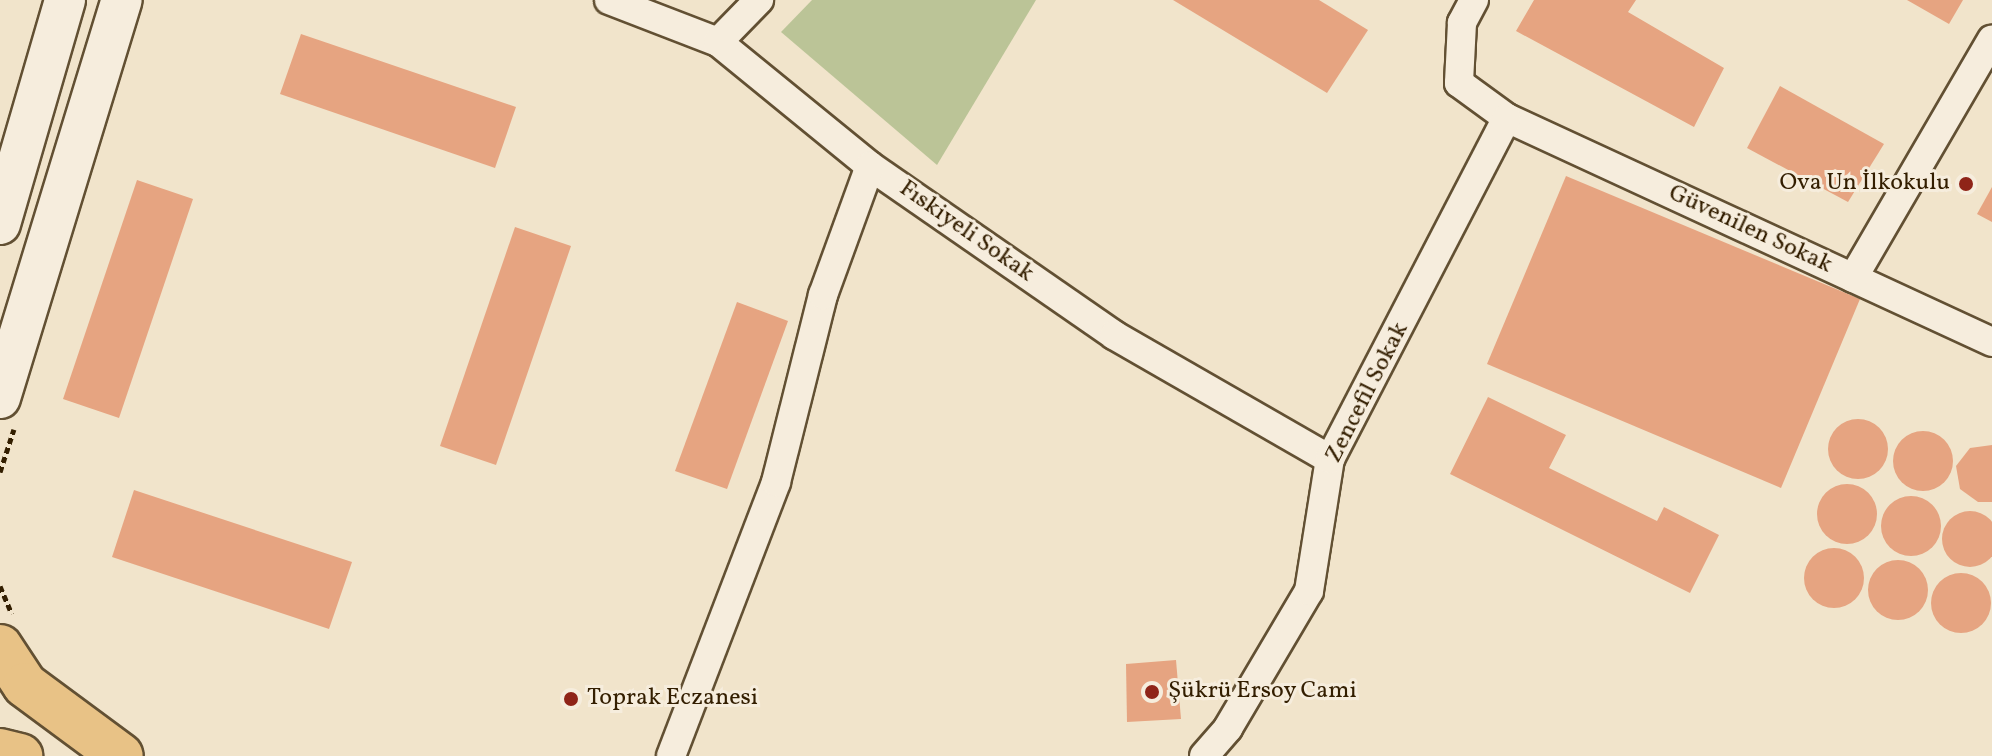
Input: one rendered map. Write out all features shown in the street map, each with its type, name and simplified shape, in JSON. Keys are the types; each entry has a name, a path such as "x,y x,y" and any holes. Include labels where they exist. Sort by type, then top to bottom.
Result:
{"main road":[{"path":"0,224 65,0"},
{"path":"0,398 122,0"},
{"path":"0,647 25,685 121,756"},
{"path":"0,751 20,756"}],"street":[{"name":"Fıskiyeli Sokak","path":"609,0 718,42 870,166 1114,335 1330,459"},
{"path":"718,42 759,0"},
{"name":"Güvenilen Sokak","path":"1474,0 1462,23 1459,83 1507,118 1992,342"},
{"path":"1853,278 1992,39"},
{"name":"Zencefil Sokak","path":"1204,756 1228,728 1309,591 1330,459 1507,118"},
{"path":"671,756 776,482 823,295 870,166"}],"green space":[{"path":"812,0 1036,0 937,165 781,32"}],"building":[{"path":"1173,0 1319,0 1368,30 1327,93"},
{"path":"1534,0 1636,0 1628,12 1724,68 1694,127 1516,31"},
{"path":"1907,0 1963,0 1949,24"},
{"path":"301,34 516,107 495,168 280,94"},
{"path":"1780,86 1884,144 1848,202 1747,148"},
{"path":"1566,176 1860,299 1781,488 1487,364"},
{"path":"137,180 193,199 119,418 63,399"},
{"path":"1992,187 1992,222 1977,214"},
{"path":"515,227 571,246 496,465 440,446"},
{"path":"737,302 788,321 727,489 675,471"},
{"path":"1488,397 1566,435 1549,468 1657,521 1664,507 1719,535 1690,593 1450,474"},
{"path":"1858,419 1879,428 1888,449 1879,470 1858,479 1837,470 1828,449 1837,428"},
{"path":"1923,431 1944,440 1953,461 1944,482 1923,491 1902,482 1893,461 1902,440"},
{"path":"1992,445 1992,502 1978,502 1960,489 1956,466 1970,448"},
{"path":"1847,484 1868,493 1877,514 1868,535 1847,544 1826,535 1817,514 1826,493"},
{"path":"134,490 352,562 329,629 112,557"},
{"path":"1911,496 1932,505 1941,526 1932,547 1911,556 1890,547 1881,526 1890,505"},
{"path":"1970,511 1990,519 1998,539 1990,559 1970,567 1950,559 1942,539 1950,519"},
{"path":"1834,548 1855,557 1864,578 1855,599 1834,608 1813,599 1804,578 1813,557"},
{"path":"1898,560 1919,569 1928,590 1919,611 1898,620 1877,611 1868,590 1877,569"},
{"path":"1961,573 1982,582 1991,603 1982,624 1961,633 1940,624 1931,603 1940,582"},
{"name":"Şükrü Ersoy Cami","path":"1176,660 1181,719 1127,722 1126,664"}],"place":[{"name":"Ova Un İlkokulu","path":"1966,184"},
{"name":"Şükrü Ersoy Cami","path":"1152,692"},
{"name":"Toprak Eczanesi","path":"571,699"}]}
